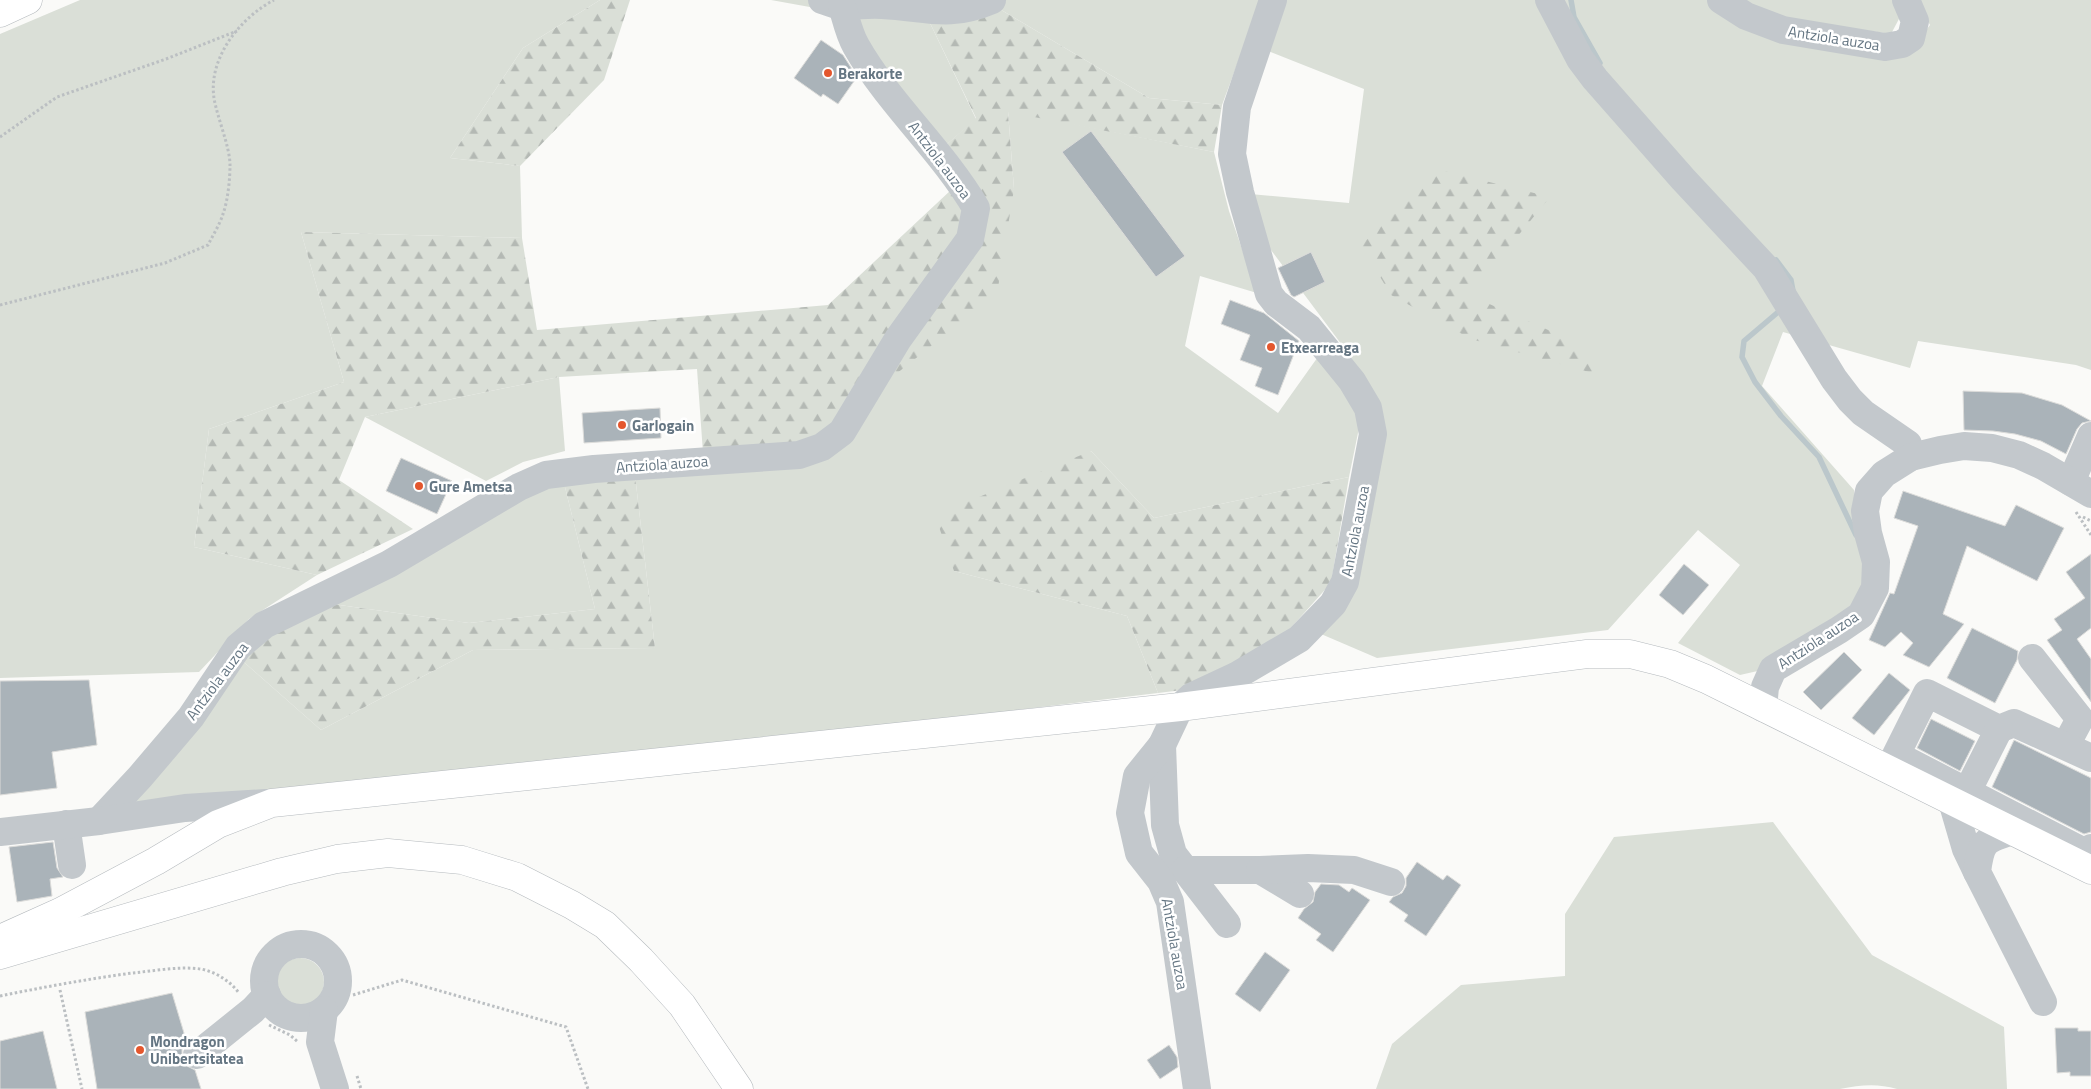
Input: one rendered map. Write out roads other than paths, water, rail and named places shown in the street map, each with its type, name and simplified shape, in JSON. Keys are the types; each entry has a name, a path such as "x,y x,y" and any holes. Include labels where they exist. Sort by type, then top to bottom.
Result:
{"main road":[{"path":"0,13 28,0"},
{"path":"0,939 69,908 156,861 218,824 272,802 1180,707 1587,654 1630,654 1670,664 1706,679 1763,708 1959,796 2013,831 2091,870"},
{"path":"0,955 282,872 337,859 388,853 462,860 517,877 572,904 605,925 641,960 682,1005 739,1089"}],"street":[{"path":"832,3 908,7 934,12 966,10 992,0"},
{"name":"Antziola auzoa","path":"1197,1089 1170,902 1161,881 1139,853 1130,813 1137,776 1162,745 1180,707 1191,697 1236,676 1299,639 1333,604 1345,582 1373,434 1368,408 1352,381 1309,328 1276,303 1269,294 1240,192 1232,154 1237,107 1273,0"},
{"path":"1549,0 1580,59 1595,80 1683,179 1766,268 1834,379 1850,400 1863,413 1908,444 1911,457"},
{"name":"Antziola auzoa","path":"1721,0 1746,16 1765,25 1782,30 1885,47 1902,44 1911,38 1915,21 1906,0"},
{"name":"Antziola auzoa","path":"99,821 140,777 191,717 238,647 264,625 389,564 519,487 546,475 594,469 800,455 822,447 842,432 898,339 970,239 976,208 964,188 885,90 854,44 832,3"},
{"path":"2082,493 2091,436"},
{"name":"Antziola auzoa","path":"1763,708 1765,687 1773,669 1839,630 1860,615 1875,588 1876,562 1868,533 1865,511 1869,491 1884,474 1911,457 1964,446 1992,448 2019,454 2043,466 2082,493"},
{"path":"2032,658 2080,719 2066,746"},
{"path":"1999,729 1927,693 1896,755 1959,796 2088,854 2091,848"},
{"path":"2043,1002 1966,849 1959,796 1999,729 2014,722 2091,758"},
{"path":"1162,745 1165,825 1173,854 1226,924"},
{"path":"0,832 99,821 185,808 272,802"},
{"path":"66,824 72,865"},
{"path":"1977,872 1980,853 1990,838 2013,831"},
{"path":"1185,870 1308,868 1354,870 1391,882"},
{"path":"1260,870 1300,894"},
{"path":"197,1055 258,1004 267,966 282,949 302,943 313,945 323,950 332,959 338,972 338,986 334,1000 324,1010 310,1017 300,1018 286,1014 274,1006 258,1004"},
{"path":"312,1045 324,1010"},
{"path":"292,1016 312,1045 335,1089"}],"waterway":[{"path":"1571,0 1574,17 1600,63"},
{"path":"1776,260 1791,280 1793,291"},
{"path":"1777,313 1744,341 1742,357 1755,382 1781,416 1819,457 1856,535"}],"place":[{"name":"Berakorte","path":"828,73"},
{"name":"Etxearreaga","path":"1271,347"},
{"name":"Garlogain","path":"622,425"},
{"name":"Gure Ametsa","path":"419,486"},
{"name":"Mondragon Unibertsitatea","path":"140,1050"}]}
